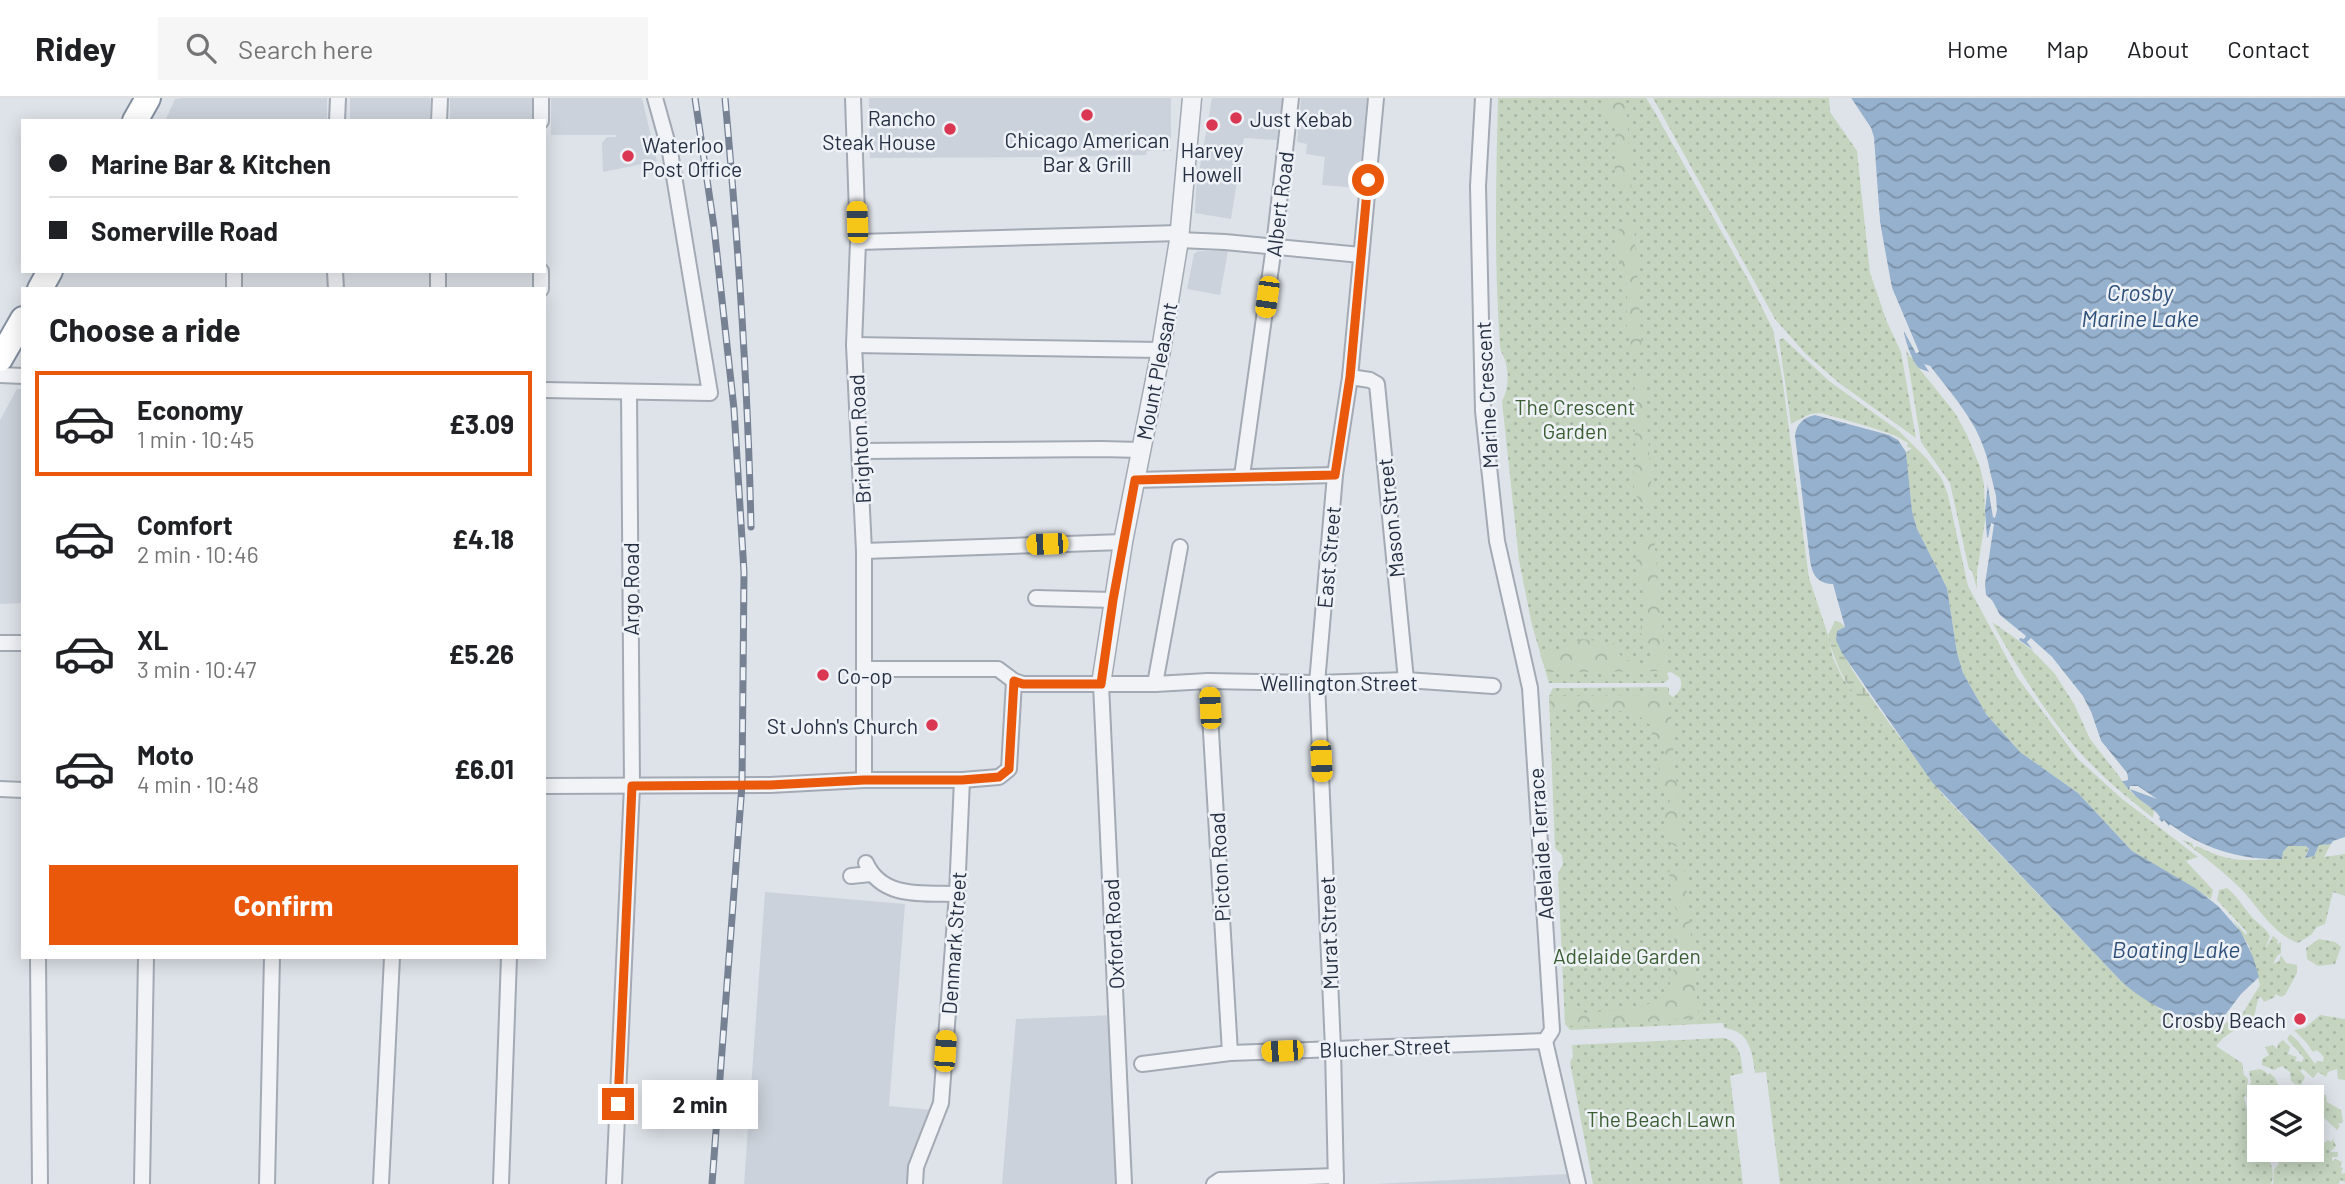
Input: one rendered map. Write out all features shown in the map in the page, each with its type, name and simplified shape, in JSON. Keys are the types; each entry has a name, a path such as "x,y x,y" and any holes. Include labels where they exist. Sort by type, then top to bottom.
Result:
{"highway":[{"path":"136,119 148,98"},
{"path":"0,359 21,322"}],"street":[{"path":"337,119 338,98"},
{"path":"439,119 440,98"},
{"path":"541,98 541,119"},
{"path":"546,390 710,393 670,152 655,98"},
{"name":"Brighton Road","path":"853,98 858,242 854,345 864,551 864,780"},
{"name":"Mount Pleasant","path":"1101,684 1123,542 1161,351 1180,237 1192,98"},
{"name":"Albert Road","path":"1242,476 1274,246 1291,98"},
{"name":"East Street","path":"1317,682 1335,475 1350,377 1376,98"},
{"name":"Marine Crescent","path":"1483,98 1478,186 1483,411 1497,541 1530,688"},
{"path":"858,242 1180,237 1362,255"},
{"path":"854,345 1161,351"},
{"path":"0,375 21,376"},
{"name":"Mason Street","path":"1350,377 1370,380 1377,384 1406,680"},
{"name":"Argo Road","path":"614,1184 632,786 629,391"},
{"path":"860,450 1141,450"},
{"path":"1135,480 1335,475"},
{"path":"864,551 1123,542"},
{"path":"1155,684 1180,547"},
{"path":"1036,598 1113,600"},
{"path":"0,643 21,643"},
{"name":"Wellington Street","path":"865,668 998,668 1014,681 1023,684 1406,680 1493,686"},
{"path":"546,786 770,785 999,777 1009,769 1014,681"},
{"name":"Picton Road","path":"1208,681 1230,1053"},
{"name":"Murat Street","path":"1317,682 1336,1180"},
{"name":"Oxford Road","path":"1101,684 1124,1184"},
{"name":"Adelaide Terrace","path":"1530,688 1552,1030 1545,1041"},
{"name":"Denmark Street","path":"915,1184 916,1167 941,1103 957,894 962,780"},
{"path":"0,789 21,790"},
{"path":"851,876 869,869 885,887 909,893 957,894"},
{"path":"38,959 40,1184"},
{"path":"142,1184 146,959"},
{"path":"267,1184 272,959"},
{"path":"381,1184 392,959"},
{"path":"501,1184 509,959"},
{"path":"1545,1041 1578,1184"},
{"name":"Blucher Street","path":"1142,1064 1230,1053 1545,1041"},
{"path":"1214,1184 1220,1180 1336,1180"}],"shaded area":[{"path":"327,98 327,119 166,119 175,99"},
{"path":"350,98 430,98 430,119 350,119"},
{"path":"450,98 532,98 532,119 450,119"},
{"path":"551,98 642,98 657,161 603,172 602,143 607,137 616,135 551,135"},
{"path":"869,98 1171,98 1171,151 1147,151 1146,155 870,158"},
{"path":"1212,98 1282,98 1277,140 1244,138 1231,219 1195,213 1196,189"},
{"path":"1301,98 1367,98 1358,188 1322,185 1325,157 1306,154 1307,144 1297,142"},
{"path":"1198,251 1228,251 1220,295 1187,289 1194,254"},
{"path":"17,389 21,389 21,603 0,604 0,420"},
{"path":"765,892 905,904 889,1106 932,1110 916,1145 912,1184 744,1184"},
{"path":"1115,1015 1123,1184 1002,1184 1016,1019"},
{"path":"1567,1174 1568,1184 1375,1184"}],"green space":[{"path":"1498,98 1646,98 1750,283 1773,330 1782,377 1809,578 1833,658 1842,677 1879,726 1887,727 1890,724 1943,795 2120,980 2160,1009 2189,1020 2219,1026 2241,1016 2260,985 2249,946 2233,920 2246,935 2247,932 2217,900 2219,890 2227,888 2231,891 2252,918 2268,932 2270,936 2265,949 2273,936 2278,940 2277,944 2281,942 2281,953 2273,964 2279,961 2281,955 2286,963 2297,965 2297,973 2285,995 2281,997 2275,994 2275,997 2264,1002 2261,997 2258,999 2253,1022 2228,1034 2216,1046 2242,1063 2244,1075 2248,1079 2247,1098 2245,1095 2244,1097 2247,1109 2247,1162 2270,1162 2273,1170 2271,1184 1780,1184 1766,1072 1755,1073 1751,1050 1739,1033 1724,1028 1723,1023 1570,1030 1565,1024 1558,873 1563,864 1562,855 1555,848 1549,696 1553,688 1666,687 1673,697 1681,684 1680,678 1671,672 1667,673 1669,679 1664,683 1549,683 1532,625 1519,560 1502,401 1508,376 1500,347 1496,191"},
{"path":"1611,98 1626,98 1632,197 1617,187 1614,125 1603,107"},
{"path":"1653,98 1829,98 1830,112 1857,151 1870,273 1901,352 1916,438 1839,383 1805,353 1775,319"},
{"path":"1634,223 1642,353 1637,352 1629,337 1626,282 1615,240 1615,233 1625,224"},
{"path":"1783,338 1829,381 1899,431 1927,459 1942,479 1948,495 1968,586 2017,677 2078,759 2121,798 2198,857 2186,861 2213,890 2211,899 2132,851 2078,793 2020,752 1986,714 1963,673 1957,653 1947,588 1917,529 1912,511 1906,453 1912,448 1907,447 1908,443 1896,436 1821,413 1810,414 1791,424 1779,340"},
{"path":"1906,350 1955,413 1980,467 1984,485 1985,521 1977,589 1969,569 1950,483 1921,442"},
{"path":"1644,378 1653,509 1647,509 1636,496 1633,475 1636,455 1633,402 1636,379"},
{"path":"1654,536 1666,671 1547,672 1540,655 1582,639 1614,643 1621,656 1634,663 1647,662 1651,657 1653,649 1639,631 1645,607 1636,560 1641,537"},
{"path":"1835,621 1845,627 1837,631 1842,651 1890,724 1887,727 1879,726 1841,672 1828,635"},
{"path":"1992,622 2032,650 2055,674 2074,704 2090,739 2133,794 2154,809 2153,818 2105,778 2068,738 2027,682"},
{"path":"1668,695 1683,847 1677,847 1666,840 1663,813 1671,799 1660,784 1659,767 1667,759 1663,748 1652,738 1651,726 1638,715 1615,709 1568,709 1550,712 1549,696"},
{"path":"2182,840 2192,843 2194,848 2197,846 2220,856 2247,860 2281,859 2287,846 2306,846 2309,849 2305,857 2314,856 2319,845 2331,844 2324,857 2345,854 2345,896 2333,892 2325,924 2317,927 2311,935 2298,943 2281,934 2235,883"},
{"path":"1684,865 1699,1018 1576,1027 1565,1024 1565,1010 1579,1009 1586,1013 1632,1008 1660,998 1668,989 1672,975 1674,927 1679,914 1672,903 1669,871"},
{"path":"2319,939 2335,942 2341,947 2335,964 2318,966 2307,959 2306,948"},
{"path":"2320,1015 2345,1019 2345,1080 2338,1079 2337,1069 2328,1072 2326,1077 2318,1072 2313,1078 2303,1069 2300,1071 2305,1077 2301,1085 2295,1084 2291,1081 2290,1072 2282,1066 2274,1070 2262,1065 2262,1059 2269,1055 2265,1047 2273,1045 2277,1049 2283,1040 2290,1047 2288,1054 2297,1057 2295,1061 2302,1062 2304,1058 2287,1039 2290,1034 2315,1064 2317,1061 2323,1062 2324,1057 2317,1050 2313,1052 2294,1030 2305,1028"},
{"name":"The Beach Lawn","path":"1724,1038 1734,1043 1741,1057 1743,1073 1730,1076 1743,1184 1593,1184 1570,1062 1573,1056 1572,1045"},
{"path":"2260,1069 2275,1078 2278,1085 2250,1085 2249,1071"},
{"path":"2324,1094 2327,1102 2341,1110 2343,1122 2338,1124 2340,1126 2337,1130 2324,1118"},
{"path":"2333,1139 2336,1146 2330,1152 2338,1152 2338,1157 2332,1157 2332,1161 2336,1159 2342,1162 2341,1174 2345,1173 2345,1182 2340,1180 2339,1184 2273,1184 2274,1169 2278,1162 2324,1162 2324,1143"}],"water":[{"name":"Crosby Marine Lake","path":"1851,98 2345,98 2345,837 2331,844 2319,845 2314,856 2305,858 2309,849 2306,846 2288,846 2282,859 2267,859 2223,851 2196,840 2170,824 2169,826 2164,820 2162,822 2157,813 2130,789 2157,799 2138,786 2130,786 2129,790 2122,781 2128,780 2127,773 2101,741 2082,696 2052,657 2031,639 2027,642 2035,651 2019,640 2026,636 2000,615 1986,595 1985,584 1994,524 1991,523 1988,538 1985,511 1988,483 1993,517 1987,458 1983,445 1963,409 1930,366 1925,365 1929,372 1918,367 1909,349 1904,329 1916,353 1919,352 1892,288 1880,222 1871,128"},
{"name":"Boating Lake","path":"1815,415 1889,435 1898,440 1906,452 1912,511 1917,529 1947,588 1957,653 1963,673 1986,714 2020,752 2078,793 2132,851 2195,888 2218,906 2241,932 2259,977 2241,994 2219,1023 2214,1026 2175,1015 2141,997 2120,980 1932,782 1842,653 1836,640 1837,631 1845,627 1833,584 1820,580 1811,565 1795,436 1801,422"}],"pier":[{"path":"1846,98 1851,98 1874,137 1885,257 1892,288 1919,352 1916,353 1901,326 1903,325 1889,289 1882,258 1876,222 1870,137 1849,104 1847,106"},
{"path":"1924,364 1930,366 1975,428 1986,455 1996,496 1995,518 1983,456 1972,429"},
{"path":"2031,638 2052,657 2083,696 2101,741 2127,773 2128,780 2122,781 2120,777 2124,777 2124,774 2098,742 2080,698 2036,648 2036,655 2027,642"}],"railway":[{"path":"695,98 714,227 734,409 744,572 742,785 712,1184"},
{"path":"725,98 742,312 751,527"}],"place":[{"name":"Chicago American Bar & Grill","path":"1087,115"},
{"name":"Just Kebab","path":"1236,118"},
{"name":"Harvey Howell","path":"1212,125"},
{"name":"Rancho Steak House","path":"950,129"},
{"name":"Waterloo Post Office","path":"628,156"},
{"name":"Co-op","path":"823,675"},
{"name":"St John's Church","path":"932,725"},
{"name":"Crosby Beach","path":"2300,1019"}],"route":[{"path":"618,1104 632,786 962,780 999,777 1009,769 1014,681 1023,684 1101,684 1135,480 1335,475 1350,377 1368,180"}],"park label":[{"name":"The Crescent Garden","path":"1575,418"},
{"name":"Adelaide Garden","path":"1627,955"}]}
